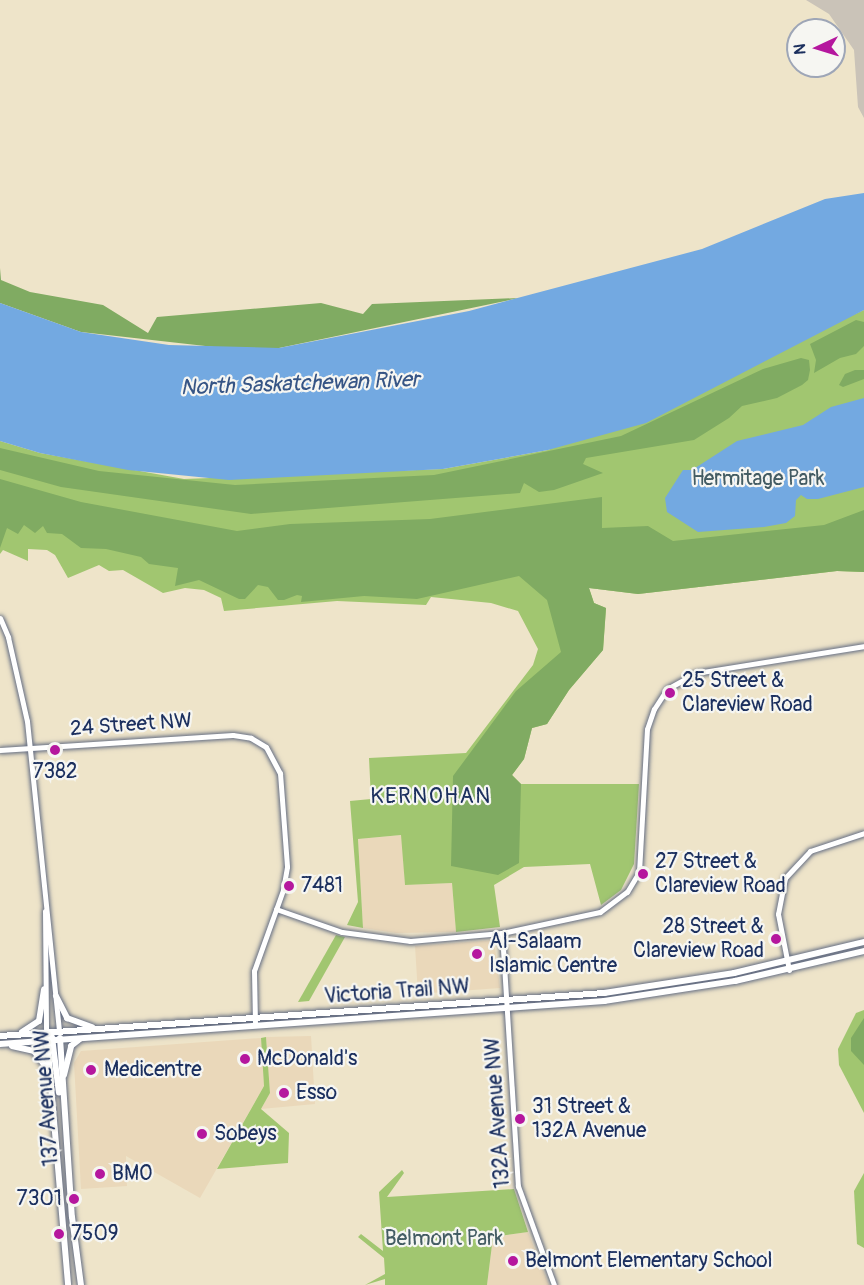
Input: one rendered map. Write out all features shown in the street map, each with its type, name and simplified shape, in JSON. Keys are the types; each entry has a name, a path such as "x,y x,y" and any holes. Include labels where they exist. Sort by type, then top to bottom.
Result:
{"main road":[{"name":"Victoria Trail NW","path":"0,1036 507,1001 630,990 787,962 864,942"},
{"name":"Victoria Trail NW","path":"0,1044 507,1009 631,998 789,970 864,951"},
{"path":"13,1035 39,1021 44,989"},
{"path":"56,996 70,1021 101,1029"},
{"name":"137 Avenue NW","path":"59,1032 53,1040 49,1074 68,1285"},
{"path":"46,1033 53,1040 66,1132"},
{"path":"62,1081 71,1046 82,1038"},
{"name":"137 Avenue NW","path":"53,1040 62,1081 81,1285"},
{"path":"0,1044 34,1051 49,1074"}],"street":[{"name":"137 Avenue NW","path":"0,618 12,654 31,748 45,910 59,1032"},
{"path":"255,1026 254,971 276,909 342,932 387,940 434,940 502,933 593,914 614,904 632,885 643,852 647,729 659,699 672,685 707,671 864,646"},
{"name":"24 Street NW","path":"0,750 233,735 262,743 276,761 281,779 286,867 276,909"},
{"path":"789,970 778,908 789,872 816,848 864,833"},
{"name":"137 Avenue NW","path":"45,910 46,1033"},
{"name":"132A Avenue NW","path":"502,933 519,1193 554,1285"}],"shaded area":[{"path":"806,0 864,0 864,118 858,107 854,50 846,38 846,18 832,18"},
{"path":"402,835 405,885 452,883 456,932 396,933 363,928 358,839"},
{"path":"494,940 500,988 418,994 415,946"},
{"path":"311,1036 315,1104 261,1109 270,1093 266,1037"},
{"path":"261,1038 264,1086 200,1198 126,1156 127,1186 81,1189 74,1063 81,1051"},
{"name":"Belmont Elementary School","path":"528,1232 549,1285 487,1285 493,1237"}],"green space":[{"path":"0,268 1,280 30,292 103,305 148,333 157,317 321,303 363,314 372,304 519,298 279,348 223,348 81,332 0,303"},
{"name":"Hermitage Park","path":"864,310 864,572 837,571 638,594 589,588 594,603 606,608 603,650 569,690 547,724 532,728 524,759 512,775 521,784 639,784 634,864 621,890 601,905 590,864 524,867 494,885 500,927 456,932 452,883 405,885 401,835 358,839 363,928 347,925 358,902 350,801 371,799 369,758 466,753 533,665 538,649 518,611 491,603 431,597 426,605 337,601 224,611 221,598 204,590 185,588 163,593 123,570 109,571 99,565 68,578 55,555 47,550 28,549 28,561 3,550 0,554 0,441 40,453 184,479 443,469 548,450"},
{"path":"856,320 864,322 864,346 856,354 840,358 814,373 816,360 810,344"},
{"path":"801,358 809,360 810,370 808,380 802,385 777,398 742,406 729,418 694,440 586,458 583,464 603,473 554,490 539,492 524,483 520,493 251,514 61,487 0,470 0,448 99,471 235,485 434,475 621,436 763,369"},
{"path":"855,370 864,370 864,379 843,387 839,385 845,374"},
{"path":"0,479 81,502 237,531 290,524 430,519 602,497 602,528 648,526 673,541 824,525 864,510 864,572 837,571 638,594 589,588 594,603 606,608 603,650 569,690 547,724 532,728 524,759 512,775 521,784 519,863 498,875 451,866 453,776 516,691 561,652 547,600 519,576 417,599 364,596 301,602 302,596 297,595 278,600 268,587 258,585 245,599 239,599 199,580 175,586 178,568 149,564 141,557 106,549 81,548 62,534 47,533 43,526 35,533 24,525 18,534 7,528 0,548"},
{"path":"336,935 345,937 309,1001 298,1002"},
{"path":"864,1010 864,1113 839,1065 838,1049 856,1013"},
{"path":"864,1018 864,1065 851,1051 851,1038"},
{"path":"266,1037 270,1093 261,1109 289,1133 288,1163 217,1169 264,1086 261,1038"},
{"name":"Belmont Park","path":"402,1170 404,1173 387,1197 514,1189 528,1232 493,1237 487,1285 385,1285 385,1279 365,1285 385,1274 384,1258 358,1237 361,1234 383,1251 379,1192"},
{"path":"864,1173 864,1248 857,1244 854,1191"}],"water":[{"name":"North Saskatchewan River","path":"864,193 864,310 646,423 548,450 443,469 229,480 128,470 40,453 0,441 0,303 81,332 169,345 279,348 469,311 702,249 825,199"},
{"path":"864,398 864,487 818,499 807,499 801,495 796,500 795,516 786,523 764,527 698,532 667,512 665,498 683,470 692,470 737,441 803,425 831,407"}],"place":[{"name":"25 Street & Clareview Road","path":"670,693"},
{"name":"7382","path":"55,750"},
{"name":"27 Street & Clareview Road","path":"643,874"},
{"name":"7481","path":"289,886"},
{"name":"28 Street & Clareview Road","path":"776,939"},
{"name":"Al-Salaam Islamic Centre","path":"477,954"},
{"name":"McDonald's","path":"245,1059"},
{"name":"Medicentre","path":"91,1070"},
{"name":"Esso","path":"284,1093"},
{"name":"31 Street & 132A Avenue","path":"520,1119"},
{"name":"Sobeys","path":"202,1134"},
{"name":"BMO","path":"100,1174"},
{"name":"7301","path":"74,1199"},
{"name":"7509","path":"59,1234"},
{"name":"Belmont Elementary School","path":"513,1261"}],"district":[{"name":"KERNOHAN","path":"431,797"}]}
